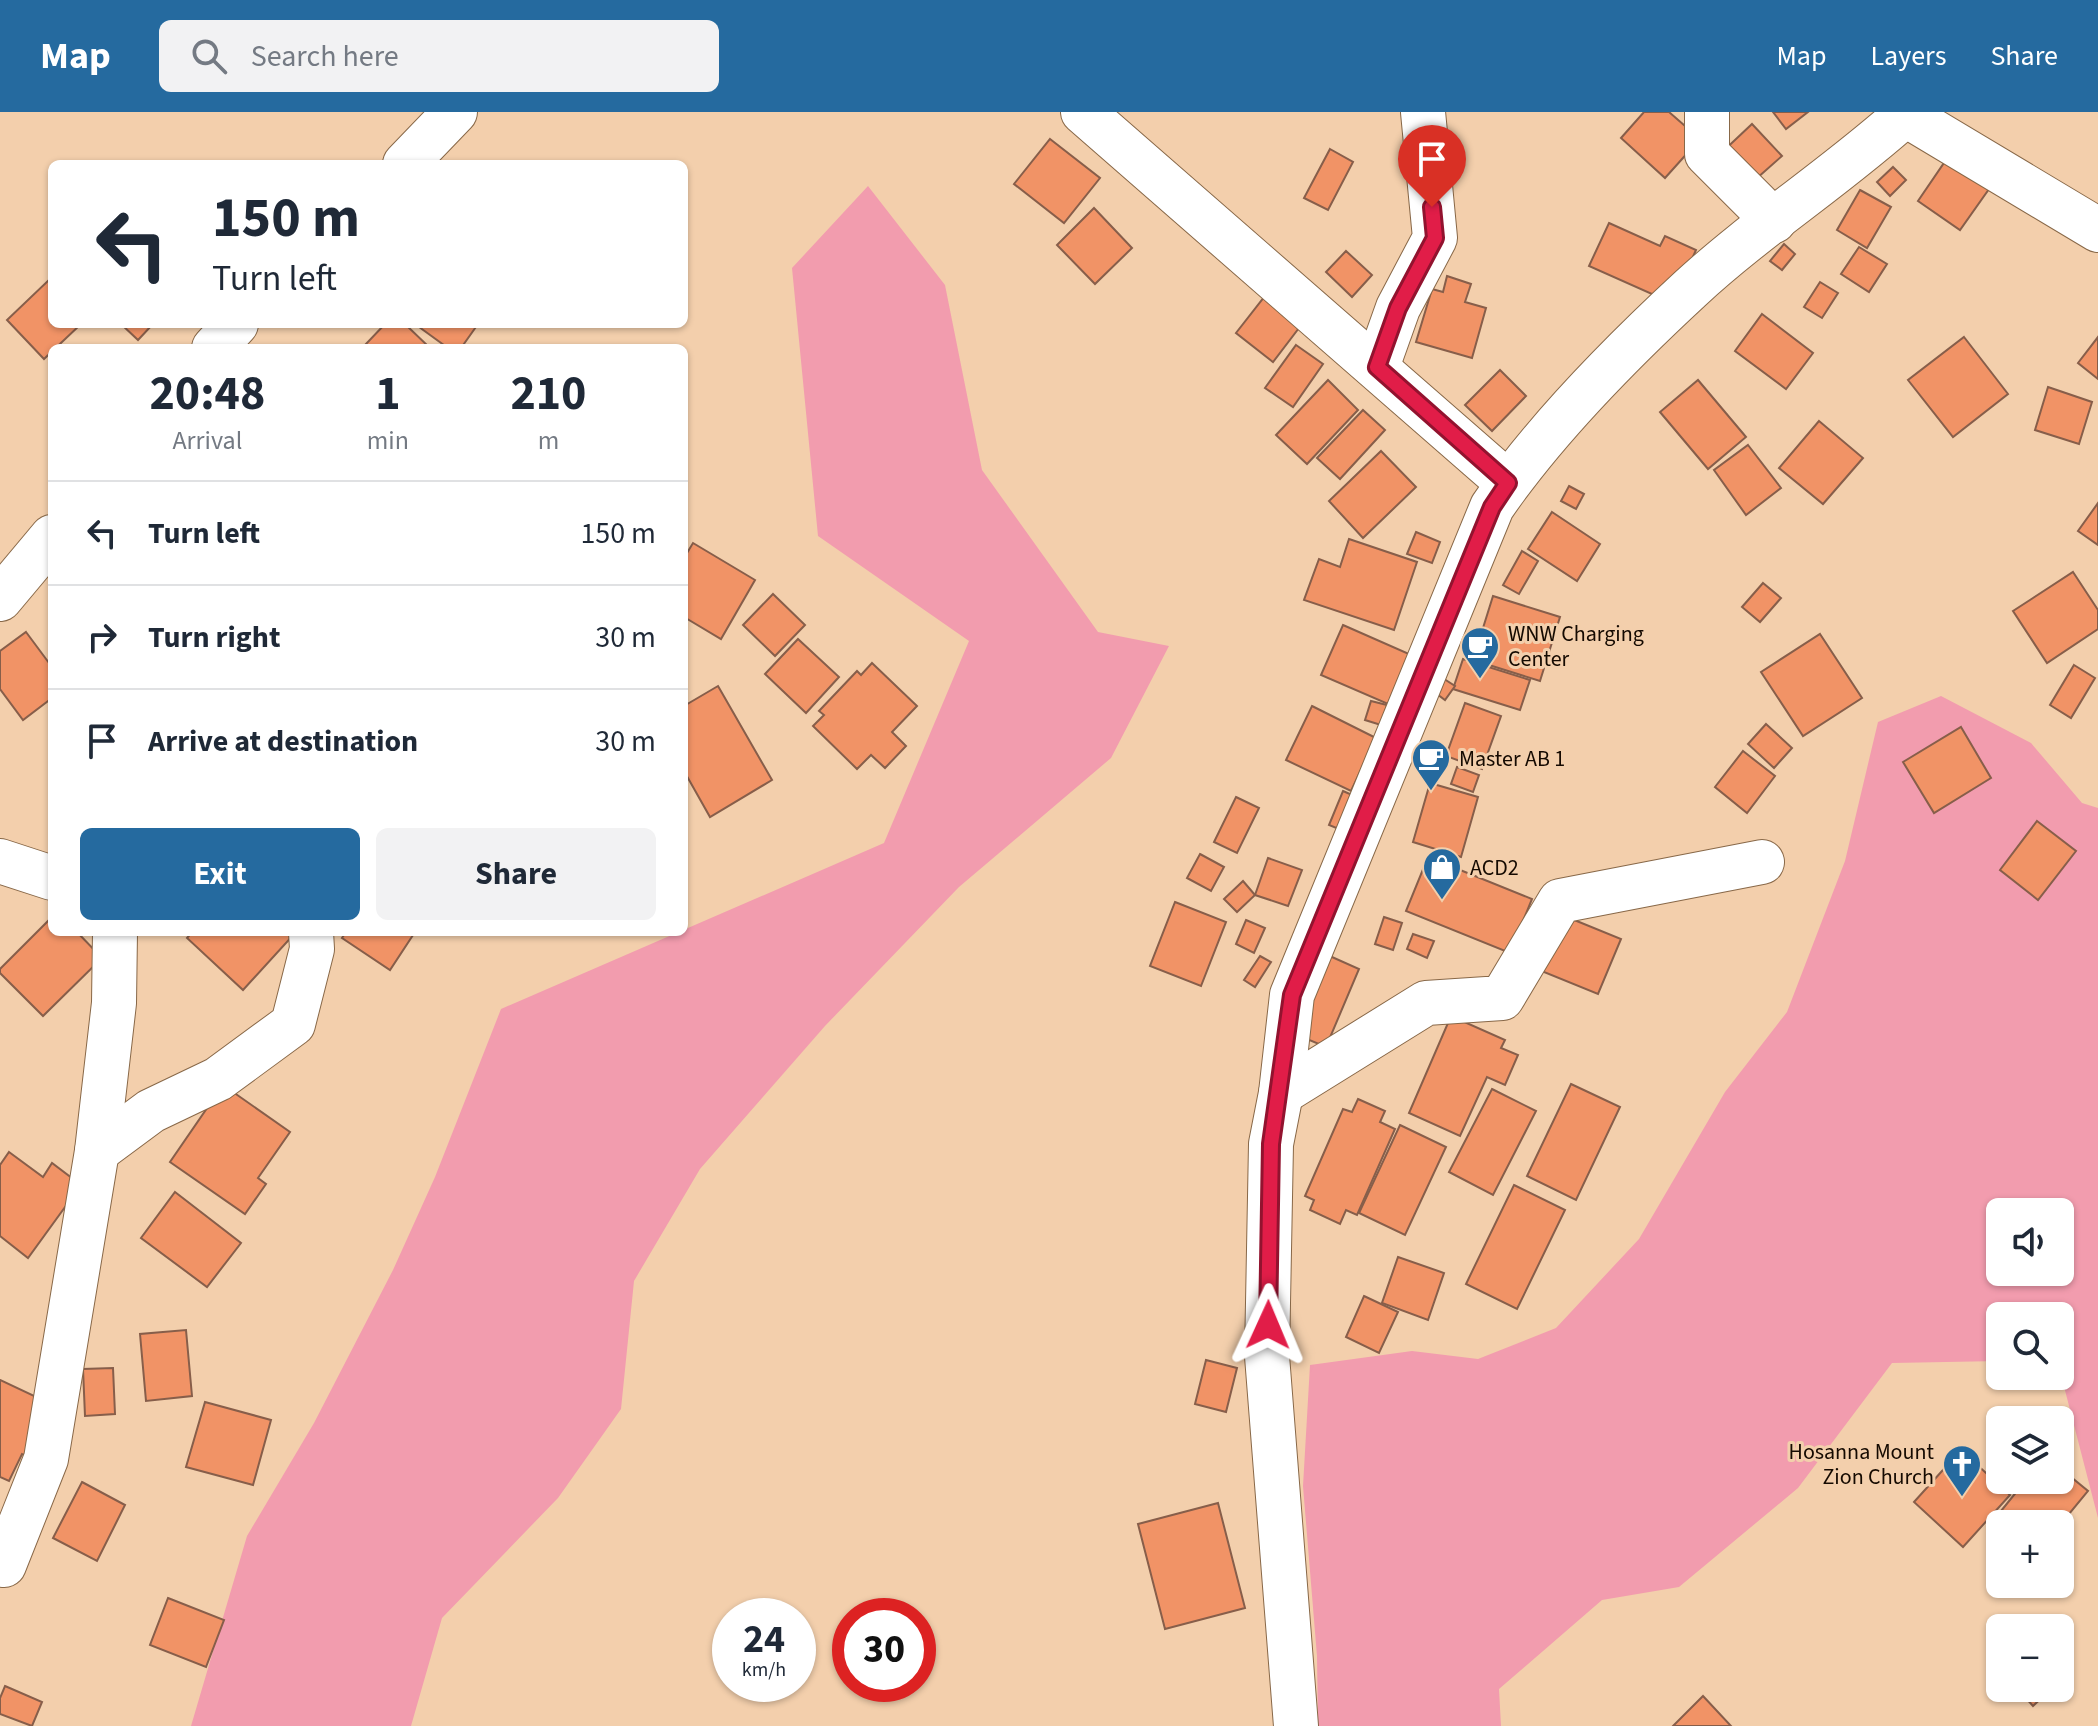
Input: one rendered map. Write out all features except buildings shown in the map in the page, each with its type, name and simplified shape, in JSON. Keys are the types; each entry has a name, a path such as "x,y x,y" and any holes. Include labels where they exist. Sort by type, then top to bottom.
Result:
{"street":[{"path":"409,160 455,112"},
{"path":"1083,112 1508,483"},
{"path":"1377,367 1398,308 1435,238 1423,112"},
{"path":"1707,112 1707,154 1774,221"},
{"path":"1296,1726 1267,1356 1271,1144 1281,1093 1292,995 1492,507 1508,483 1598,382 1690,289 1907,113 2098,230"},
{"path":"218,344 232,328"},
{"path":"0,599 48,542"},
{"path":"0,861 48,877"},
{"path":"1281,1093 1426,1003 1502,998 1560,901 1762,862"},
{"path":"4,1565 46,1459 97,1151 114,1003 115,936"},
{"path":"97,1151 151,1111 218,1079 293,1024 312,949 311,936"}],"shaded area":[{"path":"868,186 945,285 982,470 1098,632 1169,646 1111,758 959,887 825,1026 700,1169 634,1281 621,1409 558,1498 442,1618 411,1726 191,1726 247,1536 314,1423 393,1270 435,1177 501,1009 669,936 688,936 688,928 884,843 969,641 818,536 792,268"},
{"path":"1941,696 2031,743 2082,803 2098,808 2098,1518 2074,1425 2074,1406 2069,1406 2065,1390 2074,1390 2074,1302 1986,1302 1986,1361 1892,1363 1798,1488 1679,1587 1602,1600 1499,1689 1501,1726 1318,1726 1317,1656 1303,1486 1310,1365 1412,1351 1478,1359 1556,1328 1639,1239 1725,1092 1787,1012 1845,861 1878,722"}],"place":[{"name":"WNW Charging Center","path":"1480,680"},
{"name":"Master AB 1","path":"1431,792"},
{"name":"ACD2","path":"1442,901"},
{"name":"Hosanna Mount Zion Church","path":"1962,1498"}],"route":[{"path":"1268,1325 1271,1144 1281,1093 1292,995 1492,507 1508,483 1377,367 1398,308 1435,238 1432,207"}]}
